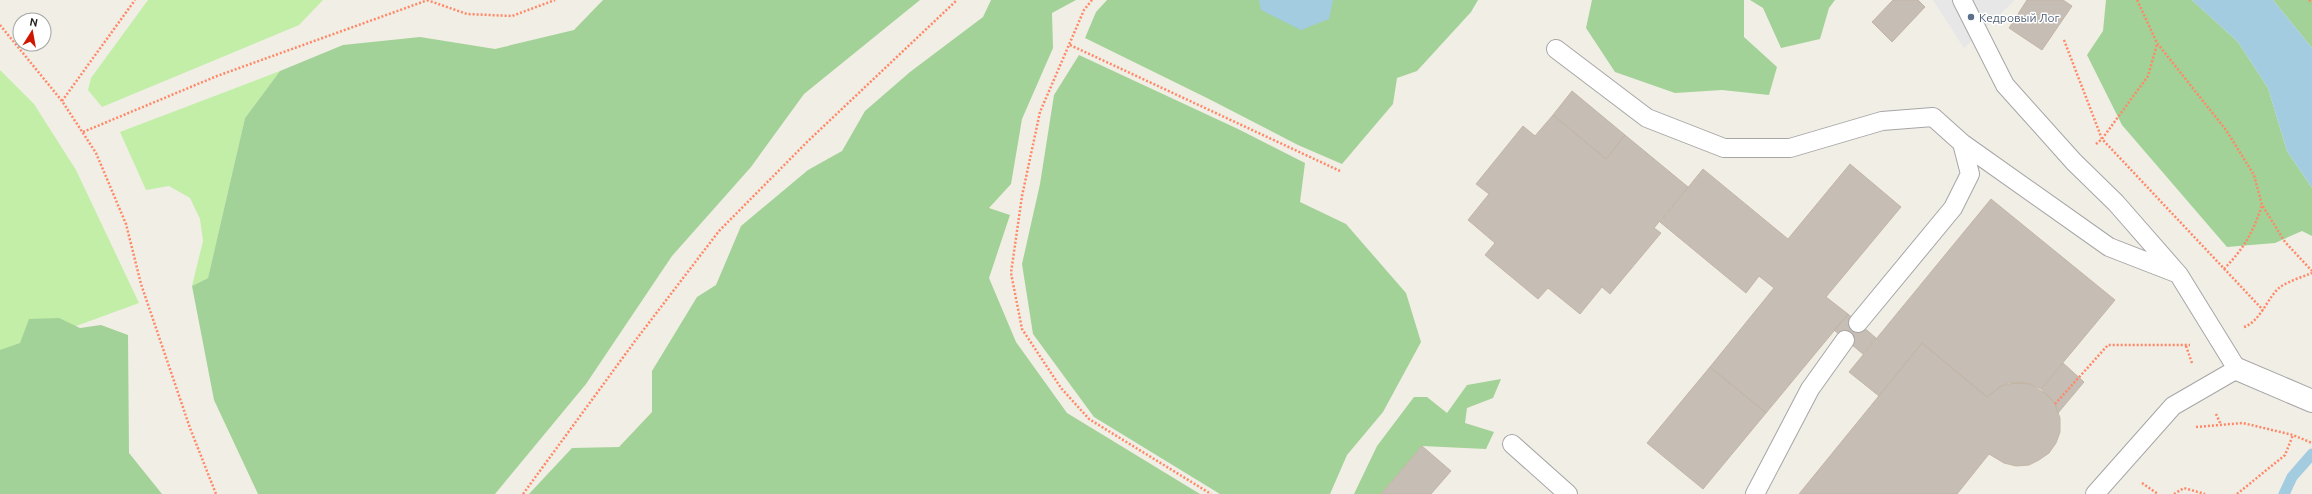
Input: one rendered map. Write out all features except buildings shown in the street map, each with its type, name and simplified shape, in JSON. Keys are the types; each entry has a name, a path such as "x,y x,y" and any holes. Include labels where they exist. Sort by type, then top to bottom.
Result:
{"street":[{"path":"2237,369 2307,399"}],"lane":[{"path":"1962,0 2005,85 2074,162 2116,203 2179,274 2237,369 2173,406 2095,494"},
{"path":"1556,49 1647,118 1724,148 1790,148 1882,121 1933,117 1962,143 2109,247 2179,274"},
{"path":"1858,323 1953,208 1970,174 1962,143"},
{"path":"1755,494 1810,389 1846,340"},
{"path":"1512,444 1568,494"}],"path":[{"path":"62,101 135,0"},
{"path":"83,132 217,76 428,0 467,14 512,16 555,0"},
{"path":"523,494 635,341 719,231 808,141 958,0"},
{"path":"1092,0 1084,10 1040,112 1022,196 1011,273 1022,329 1061,388 1089,419 1211,494"},
{"path":"2064,40 2102,139 2263,310 2280,287 2312,272 2285,242 2262,206 2254,175 2226,130 2157,43 2137,0"},
{"path":"2309,0 2312,3"},
{"path":"0,25 62,101 96,153 126,224 141,284 190,428 216,494"},
{"path":"2102,139 2148,76 2157,43"},
{"path":"1070,45 1340,171"},
{"path":"2224,269 2241,252 2254,231 2262,206"},
{"path":"2055,404 2108,345 2186,346"},
{"path":"2192,428 2243,423 2292,435 2312,443"},
{"path":"2237,494 2285,455 2292,435"},
{"path":"2144,476 2140,482 2158,494"},
{"path":"2174,494 2184,488 2205,494"}],"green space":[{"path":"148,0 323,0 299,25 102,107 88,90 91,78"},
{"path":"603,0 920,0 804,94 751,167 672,256 586,384 495,494 258,494 214,400 192,286 208,278 245,118 280,71 343,45 420,37 495,49 574,30"},
{"path":"991,0 1076,0 1052,13 1053,48 1022,119 1011,184 989,208 1010,215 989,278 1016,342 1067,413 1200,494 529,494 572,448 619,447 652,412 652,371 697,297 716,285 741,226 808,170 842,151 865,111 910,72 983,17"},
{"path":"1107,0 1478,0 1471,12 1417,71 1397,78 1393,104 1342,164 1298,145 1085,38 1096,12"},
{"path":"1592,0 1744,0 1744,37 1777,67 1769,95 1722,90 1675,93 1615,72 1586,28"},
{"path":"1750,0 1835,0 1829,8 1820,39 1781,48 1763,8"},
{"path":"2106,0 2192,0 2238,42 2268,88 2287,151 2312,188 2312,236 2302,231 2275,243 2227,247 2122,125 2087,55 2103,31"},
{"path":"2273,0 2312,0 2312,48"},
{"path":"1079,55 1238,129 1305,163 1300,202 1346,224 1406,293 1421,342 1383,412 1347,455 1330,494 1220,494 1094,417 1033,334 1022,264 1040,184 1054,95"},
{"path":"0,70 34,104 76,170 139,303 0,354"},
{"path":"280,71 245,118 208,278 192,286 203,241 200,219 190,198 169,186 146,190 120,132"},
{"path":"59,318 80,328 101,325 128,335 129,453 162,494 0,494 0,350 20,343 29,319"},
{"path":"1501,379 1493,398 1467,408 1465,423 1494,432 1486,449 1422,446 1381,494 1354,494 1377,446 1414,397 1427,397 1447,413 1467,385"}],"shaded area":[{"name":"Кедровый Лог","path":"1933,0 2015,0 1964,48"}],"water":[{"path":"1259,0 1333,0 1329,19 1301,30 1261,10"},
{"path":"2192,0 2273,0 2312,48 2312,188 2287,151 2268,88 2238,42"}],"waterway":[{"path":"2284,494 2292,477 2312,454"}],"place":[{"name":"Кедровый Лог","path":"1971,17"}]}
